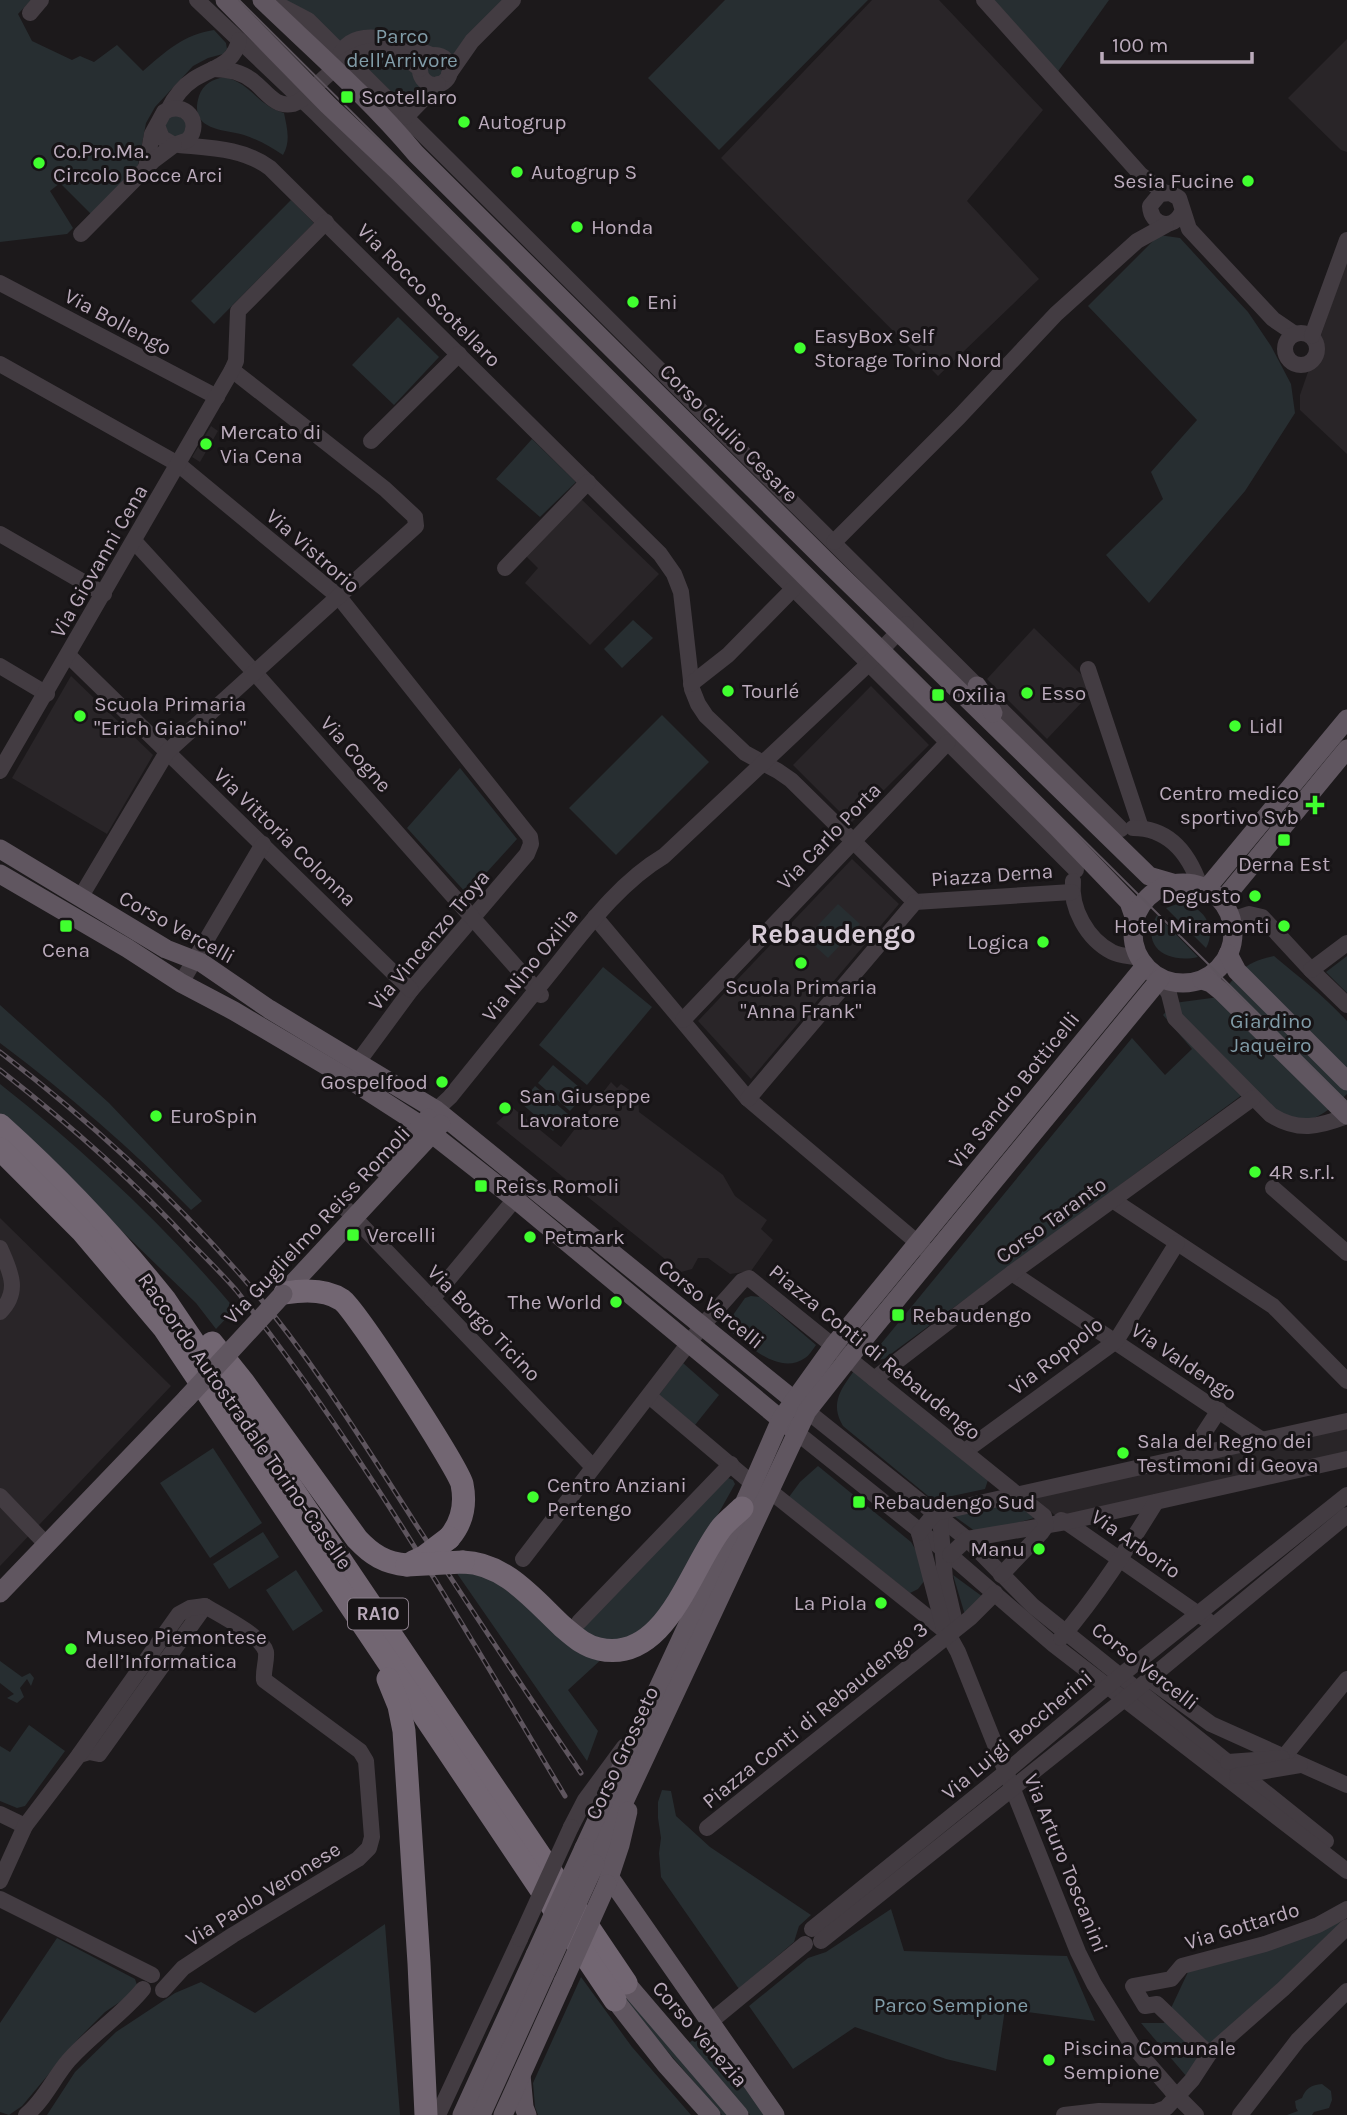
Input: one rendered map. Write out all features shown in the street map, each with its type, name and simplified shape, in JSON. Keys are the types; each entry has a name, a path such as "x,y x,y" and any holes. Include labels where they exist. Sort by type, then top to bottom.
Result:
{"highway":[{"name":"Raccordo Autostradale Torino-Caselle","path":"0,1125 73,1194 124,1249 165,1300 620,1991"},
{"name":"Raccordo Autostradale Torino-Caselle","path":"0,1149 68,1216 145,1304 620,1991"},
{"name":"RA10","path":"124,1249 178,1301 244,1383 357,1539 373,1555 384,1561 407,1565 475,1562 495,1568 583,1643 601,1650 620,1651 644,1642 660,1628 723,1526 742,1508"},
{"path":"280,1291 313,1291 331,1295 349,1307 460,1479 463,1510 455,1531 424,1557 407,1565"},
{"name":"RA10","path":"294,1523 387,1678 402,1718 410,1797 426,2115"}],"main road":[{"path":"225,0 307,94 399,172 766,538 875,657 1081,863 1129,902 1135,919"},
{"name":"Corso Giulio Cesare","path":"262,1 341,60 426,164 830,565 904,625 1000,730 1088,816 1115,833 1149,876 1173,883"},
{"path":"977,686 1000,730"},
{"path":"1269,828 1347,719"},
{"path":"1210,892 1347,749"},
{"name":"Corso Vercelli","path":"0,849 166,949 214,971 269,1009 441,1114 800,1406"},
{"name":"Corso Vercelli","path":"0,874 127,948 181,983 249,1020 427,1130 515,1199 788,1426"},
{"path":"1142,962 1133,941 1135,919 1146,898 1161,887 1173,883 1186,883 1210,892 1231,920 1233,935 1228,954 1218,970 1202,980 1183,984 1160,979"},
{"path":"1228,954 1237,971 1347,1082"},
{"name":"Piazza Derna","path":"1142,962 1160,979"},
{"name":"Via Sandro Botticelli","path":"925,1249 1142,962"},
{"name":"Via Sandro Botticelli","path":"800,1406 925,1249 1160,979"},
{"path":"1202,980 1221,991 1347,1115"},
{"path":"393,1108 401,1125 401,1149"},
{"name":"Via Guglielmo Reiss Romoli","path":"0,1593 43,1540 280,1291 441,1114"},
{"name":"Via Guglielmo Reiss Romoli","path":"350,1213 401,1149 427,1130"},
{"name":"Corso Grosseto","path":"589,1856 638,1769 788,1426 800,1406"},
{"name":"Corso Grosseto","path":"481,2115 542,1961 589,1856 644,1719 742,1508 762,1487"},
{"name":"Via Guglielmo Reiss Romoli","path":"0,1576 43,1540"},
{"path":"503,2115 609,1881 638,1769"},
{"path":"609,1881 775,2115"},
{"name":"Corso Grosseto","path":"462,2115 542,1961"},
{"name":"Corso Venezia","path":"620,1991 666,2065 711,2115"},
{"name":"Corso Venezia","path":"620,1991 739,2115"},
{"path":"521,2074 527,2115"}],"street":[{"path":"30,13 41,0"},
{"path":"197,0 239,40 307,94 794,588 875,657 948,742 1081,863"},
{"path":"406,117 444,79 472,41 513,0"},
{"path":"834,542 959,417 1056,314 1137,241 1173,220 1179,198 1165,192 1141,175 984,0"},
{"path":"81,234 146,168 191,137 192,96 195,85 209,72 225,69 242,75 283,105 294,104 307,94 341,60 354,42 379,37 393,40 437,56 450,66 444,79 430,84 424,80 420,69 409,60 378,50 361,52 341,60"},
{"path":"146,168 152,134 161,116 193,79 230,60 239,40"},
{"path":"420,69 422,62 472,41"},
{"name":"Corso Giulio Cesare","path":"341,60 406,117 834,542 904,625 977,686 1079,788 1115,833"},
{"path":"168,110 182,109 193,121"},
{"name":"Via Rocco Scotellaro","path":"193,121 211,139 270,168 660,554 676,578 684,604 691,684 696,701 705,714 742,751 788,778 915,902"},
{"path":"158,125 162,138 177,145"},
{"name":"Via Rocco Scotellaro","path":"177,145 232,150"},
{"path":"1141,175 1156,221 1173,220 1189,229 1290,338"},
{"path":"1137,241 1155,197 1165,192"},
{"name":"Via Giovanni Cena","path":"0,771 69,656 232,370 236,358 238,311 326,222"},
{"path":"1312,336 1347,240"},
{"name":"Via Bollengo","path":"0,283 217,397"},
{"path":"1304,332 1312,336 1318,350 1315,358 1307,364 1299,365 1291,361 1286,353 1290,338 1304,332"},
{"path":"371,441 459,354"},
{"name":"Via Vistrorio","path":"0,364 178,464 339,597 527,832 531,844"},
{"path":"80,898 167,752 414,530 417,522 377,481 232,370"},
{"path":"505,568 588,482"},
{"path":"0,534 104,594"},
{"path":"766,538 779,573"},
{"name":"Via Cogne","path":"134,541 540,994"},
{"path":"691,684 727,656 794,588"},
{"name":"Via Nino Oxilia","path":"441,1114 450,1097 540,994 598,921 656,871 664,856 875,657 904,625"},
{"name":"Via Vittoria Colonna","path":"69,656 411,990"},
{"path":"0,666 47,694"},
{"path":"1088,668 1141,828"},
{"path":"1347,706 1271,799 1269,828 1292,826 1347,760"},
{"name":"Via Carlo Porta","path":"683,1020 948,742"},
{"path":"1079,788 1088,816"},
{"path":"1115,833 1141,828 1158,832 1181,850 1210,892"},
{"path":"181,983 263,844"},
{"name":"Via Vincenzo Troya","path":"358,1062 411,990 527,854 531,844"},
{"name":"Piazza Derna","path":"1081,863 1072,892 1079,915 1092,935 1111,951 1142,962"},
{"name":"Piazza Derna","path":"915,902 1072,892"},
{"path":"748,1099 915,902"},
{"path":"1231,920 1249,914 1262,917 1347,1005"},
{"path":"598,921 748,1099 925,1249"},
{"path":"1311,970 1347,943"},
{"name":"Piazza Derna","path":"1160,979 1169,994 1175,1018 1253,1098 1279,1119 1297,1127 1317,1126 1347,1115"},
{"name":"Corso Taranto","path":"874,1378 1012,1273 1253,1098"},
{"path":"1273,1188 1347,1253"},
{"path":"432,1299 515,1199"},
{"path":"1114,1201 1273,1306 1347,1381"},
{"name":"Via Borgo Ticino","path":"350,1213 593,1466"},
{"name":"Via Roppolo","path":"965,1451 1116,1341 1177,1242"},
{"path":"0,1248 13,1280 6,1306 0,1312"},
{"name":"Via Valdengo","path":"1012,1273 1262,1440"},
{"name":"Piazza Conti di Rebaudengo","path":"523,1559 702,1326 741,1281 749,1278 965,1451 1045,1521"},
{"path":"649,1396 731,1464 950,1634 979,1611 995,1593"},
{"name":"Corso Vercelli","path":"800,1406 967,1539 1001,1575 1066,1632 1114,1681"},
{"path":"1189,1456 1219,1410"},
{"path":"919,1533 937,1515 1016,1494 1347,1421"},
{"name":"Corso Vercelli","path":"788,1426 946,1552 1055,1645 1114,1681 1347,1785"},
{"path":"946,1552 967,1539 1045,1521 1066,1522 1346,1462"},
{"path":"579,1622 731,1464"},
{"name":"Via Luigi Boccherini","path":"813,1938 1013,1789 1215,1625 1339,1521 1347,1495"},
{"path":"0,1496 43,1540"},
{"path":"1055,1645 1120,1559 1156,1502"},
{"name":"Via Arturo Toscanini","path":"937,1515 946,1552 954,1618 950,1634"},
{"path":"1001,1575 1045,1521"},
{"name":"Via Luigi Boccherini","path":"710,2022 813,1938 1114,1681 1200,1614 1339,1521"},
{"name":"Via Arborio","path":"1066,1522 1215,1625"},
{"name":"Via Arturo Toscanini","path":"919,1533 943,1625 950,1634 1078,1952 1104,2004 1132,2045 1195,2115"},
{"path":"904,1598 920,1592 931,1578"},
{"name":"Via Paolo Veronese","path":"25,1826 179,1614 190,1608 205,1606 257,1639 264,1646 267,1656 263,1668 264,1680 360,1751 366,1761 372,1837 369,1848 358,1859 233,1935 178,1973 152,1985 97,2031 69,2061 29,2114"},
{"name":"Piazza Conti di Rebaudengo 3","path":"707,1828 950,1634"},
{"path":"1228,1762 1283,1758 1347,1679"},
{"name":"Corso Vercelli","path":"1137,1689 1228,1762 1236,1777"},
{"name":"Corso Vercelli","path":"1137,1689 1236,1777 1339,1859 1347,1871"},
{"name":"Corso Grosseto","path":"438,2115 585,1800 644,1719"},
{"path":"1236,1777 1300,1765"},
{"path":"0,1814 25,1826 6,1850 0,1881"},
{"path":"1339,1859 1347,1882"},
{"path":"0,1899 133,1965 152,1985"},
{"name":"Via Gottardo","path":"1209,2054 1157,2004 1145,2006 1133,1986 1171,1979 1182,1966 1265,1944 1347,1909"},
{"path":"1064,2115 1099,2111 1160,2111 1192,2080 1209,2054 1347,1927"},
{"path":"1305,1929 1326,1948"},
{"path":"1240,2115 1298,2040 1347,1991"}],"shaded area":[{"path":"872,0 939,0 1043,110 967,201 1039,279 938,376 721,158"},
{"path":"1347,39 1347,152 1341,150 1288,98"},
{"path":"1347,260 1347,454 1300,410 1300,395"},
{"name":"Mercato di Via Cena","path":"211,426 218,431 200,462 192,457"},
{"path":"579,497 659,574 590,645 525,583 538,568 523,553"},
{"path":"1034,628 1087,680 1088,690 1084,700 1047,739 987,679"},
{"name":"Scuola Primaria \"Erich Giachino\"","path":"71,676 153,755 107,834 12,778"},
{"path":"871,686 929,745 851,823 793,765"},
{"name":"Scuola Primaria \"Anna Frank\"","path":"852,859 899,904 751,1079 698,1021"},
{"path":"611,1082 617,1088 621,1084 638,1096 639,1112 723,1175 735,1196 767,1220 761,1229 773,1240 751,1271 730,1274 708,1258 698,1258 692,1269 681,1272 496,1123 513,1108 561,1147"},
{"path":"0,1218 171,1386 0,1566"},
{"path":"1347,1428 1347,1452 1057,1517 1029,1493"}],"green space":[{"path":"0,0 31,0 18,14 32,41 72,60 80,56 94,62 117,45 143,71 193,35 214,30 226,43 227,49 223,54 193,66 155,107 146,123 138,165 92,215 60,183 50,191 73,228 67,234 0,242"},
{"name":"Parco dell'Arrivore","path":"280,0 512,0 406,117"},
{"path":"725,0 868,0 719,150 648,78"},
{"path":"984,0 1109,0 1054,77"},
{"path":"224,77 241,84 267,105 284,113 288,140 283,155 255,139 203,122 197,107 199,96 209,83"},
{"path":"172,112 188,122 185,134 177,137 169,135 163,120"},
{"path":"291,200 314,223 214,324 191,301"},
{"path":"1159,235 1180,238 1248,312 1271,346 1291,384 1295,413 1245,491 1149,603 1106,555 1163,499 1151,472 1197,420 1088,306"},
{"path":"398,317 439,357 394,405 352,365"},
{"path":"532,439 576,482 540,517 496,479"},
{"path":"633,620 653,638 622,668 604,649"},
{"path":"662,715 709,762 616,855 569,808"},
{"path":"460,768 517,839 467,894 407,828"},
{"path":"838,904 860,924 828,958 806,938"},
{"path":"1177,904 1193,907 1205,917 1210,932 1206,948 1166,908"},
{"path":"1157,915 1198,957 1176,958 1160,951 1152,936 1152,926"},
{"name":"Giardino Jaqueiro","path":"1274,956 1347,1021 1347,1094 1320,1115 1304,1122 1296,1122 1283,1119 1246,1092 884,1359 877,1360 871,1356 1132,1038 1165,1075 1192,1049 1163,1015 1174,1003 1219,997 1236,975 1247,966"},
{"path":"1347,956 1347,993 1326,972"},
{"path":"603,967 652,1007 587,1085 539,1045"},
{"path":"0,1005 109,1103 202,1201 191,1210 99,1123 0,1043"},
{"path":"553,1065 586,1093 570,1111 538,1083"},
{"path":"0,1084 123,1190 208,1278 235,1309 216,1329 196,1303 0,1113"},
{"path":"535,1086 568,1114 553,1131 521,1103"},
{"path":"760,1297 816,1345 808,1356 795,1363 775,1361 729,1330 726,1325 745,1298"},
{"path":"683,1363 719,1395 695,1425 659,1395"},
{"path":"856,1368 989,1477 985,1489 933,1500 843,1426 837,1402"},
{"path":"213,1448 262,1523 210,1558 160,1483"},
{"path":"818,1466 911,1542 917,1552 925,1580 918,1589 910,1593 789,1497 800,1482"},
{"path":"728,1478 735,1484 655,1626 629,1644 576,1634"},
{"path":"1014,1501 1034,1518 979,1534 954,1516"},
{"path":"263,1532 279,1557 229,1589 213,1564"},
{"path":"296,1570 323,1611 293,1631 266,1590"},
{"path":"478,1570 604,1657 568,1690 598,1731 587,1761 456,1572"},
{"path":"953,1575 983,1597 965,1615"},
{"path":"0,1661 22,1677 30,1673 34,1678 31,1686 27,1679 20,1688 24,1697 17,1703 7,1698 14,1694 0,1683"},
{"path":"29,1725 65,1751 25,1806 17,1808 0,1801 0,1746 10,1752"},
{"path":"662,1790 671,1791 676,1816 710,1847 811,1915 799,1926 794,1942 739,1989 661,1877 658,1802"},
{"name":"Parco Sempione","path":"891,1909 904,1951 1067,1956 1095,2021 1005,2009 996,2071 946,2059 855,2027 793,2069 749,2006 808,1958 826,1952"},
{"path":"1346,1920 1187,2077 1141,2023 1164,2023 1188,1972"},
{"path":"385,1924 400,2115 47,2115 75,2072 116,2032 175,1993 201,1982 255,2013"},
{"path":"57,1938 135,1979 137,1985 133,1993 105,2012 79,2038 22,2106 9,2115 0,2112 0,2023"},
{"path":"581,1977 632,2047 691,2115 538,2115 533,2083"},
{"path":"621,1990 729,2115 722,2115 627,2004"},
{"path":"706,2029 766,2115 750,2115 688,2044"},
{"path":"1322,2084 1331,2091 1329,2108 1312,2115 1287,2115 1298,2111 1295,2101 1302,2098 1307,2089"}],"tram line":[{"path":"239,0 1347,1102"}],"railway":[{"path":"0,1052 128,1159 187,1217 268,1308 335,1399 581,1773"},
{"path":"0,1070 124,1175 236,1290 326,1411 409,1537 565,1796"}],"place":[{"name":"Scotellaro","path":"347,97"},
{"name":"Autogrup","path":"464,122"},
{"name":"Co.Pro.Ma. Circolo Bocce Arci","path":"39,163"},
{"name":"Autogrup S","path":"517,172"},
{"name":"Sesia Fucine","path":"1248,181"},
{"name":"Honda","path":"577,227"},
{"name":"Eni","path":"633,302"},
{"name":"EasyBox Self Storage Torino Nord","path":"800,348"},
{"name":"Mercato di Via Cena","path":"206,444"},
{"name":"Tourlé","path":"728,691"},
{"name":"Esso","path":"1027,693"},
{"name":"Oxilia","path":"938,695"},
{"name":"Scuola Primaria \"Erich Giachino\"","path":"80,716"},
{"name":"Lidl","path":"1235,726"},
{"name":"Centro medico sportivo Svb","path":"1315,805"},
{"name":"Derna Est","path":"1284,840"},
{"name":"Degusto","path":"1255,896"},
{"name":"Cena","path":"66,926"},
{"name":"Hotel Miramonti","path":"1284,926"},
{"name":"Logica","path":"1043,942"},
{"name":"Scuola Primaria \"Anna Frank\"","path":"801,963"},
{"name":"Gospelfood","path":"442,1082"},
{"name":"San Giuseppe Lavoratore","path":"505,1108"},
{"name":"EuroSpin","path":"156,1116"},
{"name":"4R s.r.l.","path":"1255,1172"},
{"name":"Reiss Romoli","path":"481,1186"},
{"name":"Vercelli","path":"353,1235"},
{"name":"Petmark","path":"530,1237"},
{"name":"The World","path":"616,1302"},
{"name":"Rebaudengo","path":"898,1315"},
{"name":"Sala del Regno dei Testimoni di Geova","path":"1123,1453"},
{"name":"Centro Anziani Pertengo","path":"533,1497"},
{"name":"Rebaudengo Sud","path":"859,1502"},
{"name":"Manu","path":"1039,1549"},
{"name":"La Piola","path":"881,1603"},
{"name":"Museo Piemontese dell’Informatica","path":"71,1649"},
{"name":"Piscina Comunale Sempione","path":"1049,2060"}],"district":[{"name":"Rebaudengo","path":"833,933"}]}
